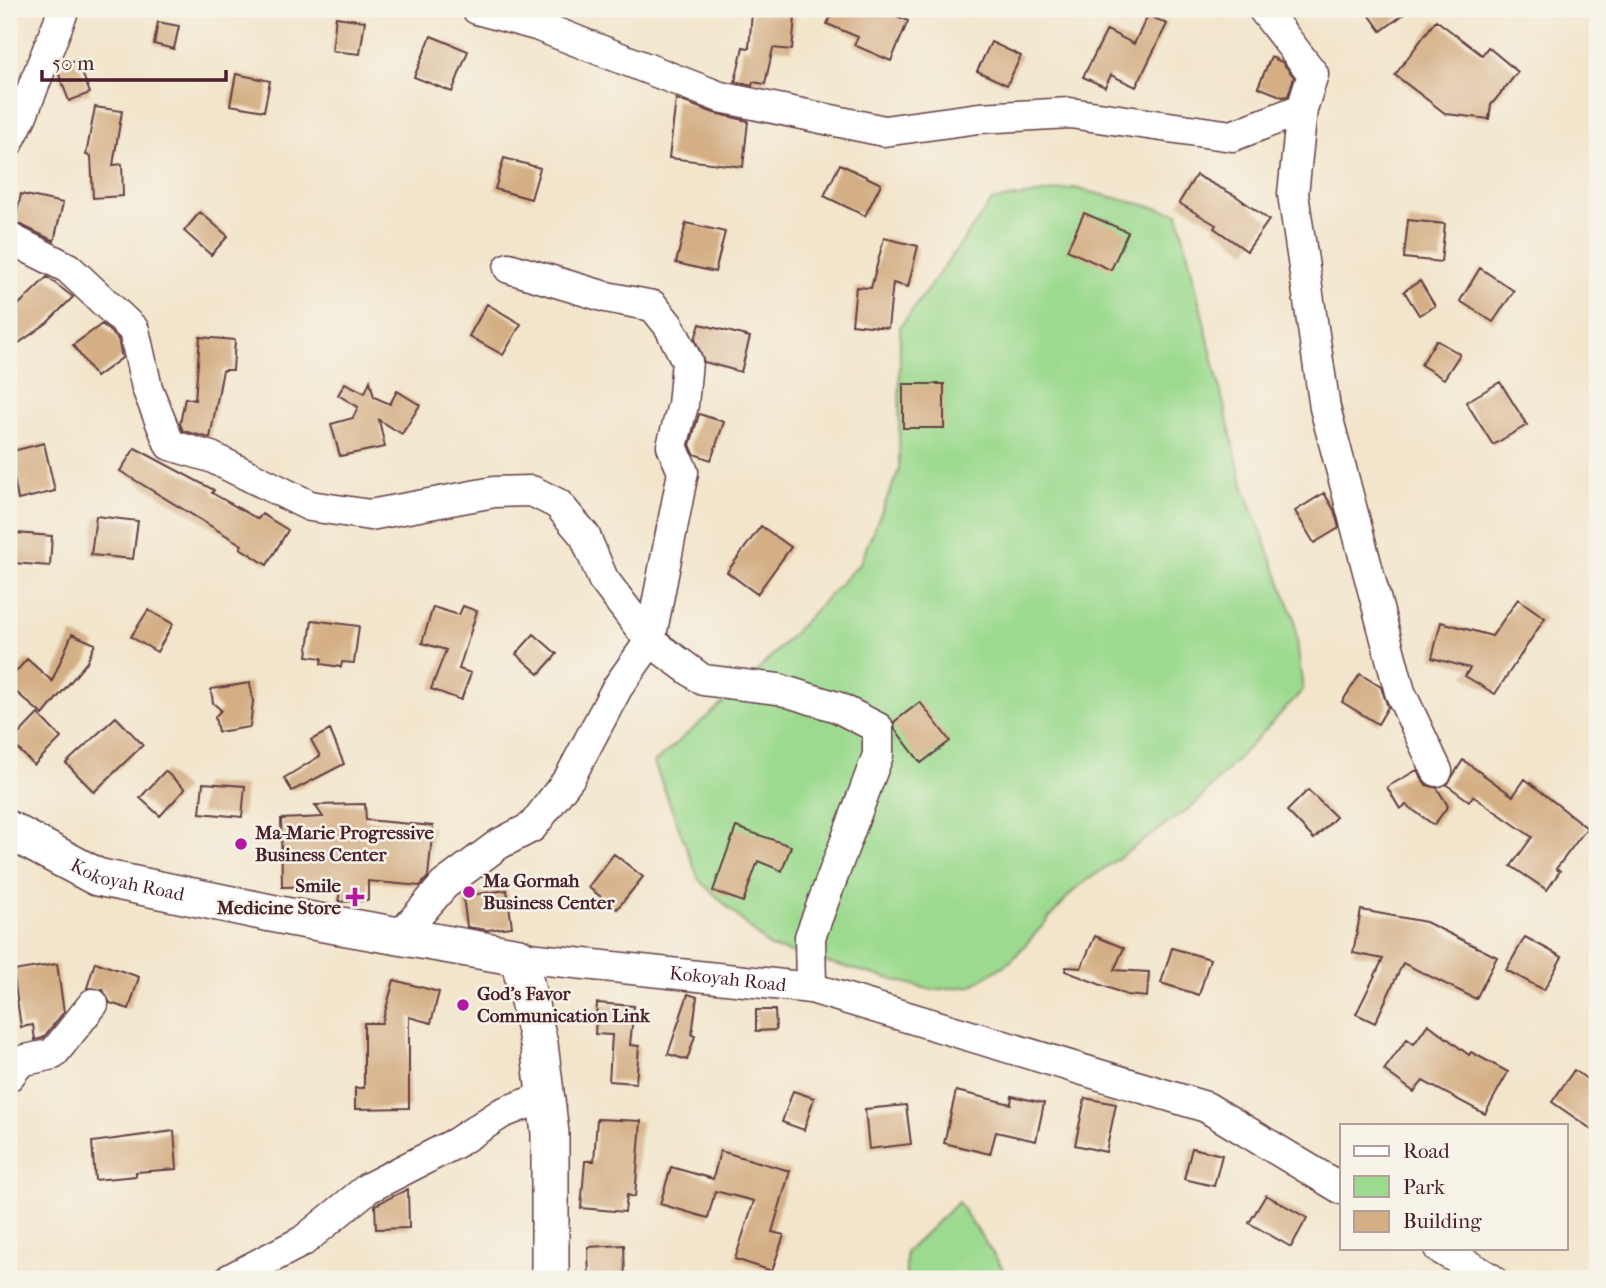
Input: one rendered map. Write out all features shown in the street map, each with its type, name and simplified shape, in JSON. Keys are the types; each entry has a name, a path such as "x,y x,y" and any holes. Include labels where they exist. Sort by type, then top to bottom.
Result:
{"main road":[{"name":"Kokoyah Road","path":"9,830 97,877 519,957"},
{"path":"519,957 539,1044 550,1133 550,1279"}],"street":[{"path":"9,141 22,116 64,9"},
{"path":"477,9 536,25 720,97 884,131 979,118 1070,113 1232,136 1302,109"},
{"path":"1263,9 1312,74 1302,109 1293,194 1325,408 1400,692 1437,771"},
{"path":"9,238 68,268 134,330 147,388 170,445 211,457 310,506 370,515 494,492 532,491 558,504 585,537 603,579 650,641 703,680 778,690 837,707 878,728 878,755 810,937 811,988"},
{"path":"400,936 444,885 499,844 532,827 570,777 617,688 650,641 683,472 673,446 684,405 687,361 669,326 653,306 606,297 509,268"},
{"name":"Kokoyah Road","path":"519,957 811,988 1206,1107 1340,1188"},
{"path":"9,1076 21,1061 53,1054 93,1004"},
{"path":"230,1279 303,1241 368,1188 456,1143 502,1113 546,1096"},
{"path":"1442,1250 1491,1279"}],"green space":[{"path":"1074,188 1178,213 1243,485 1294,617 1303,690 1194,805 1075,889 1011,961 971,986 932,990 770,947 699,880 654,763 748,681 860,563 899,470 900,327 992,201"},
{"path":"958,1202 1002,1267 1003,1279 906,1279 906,1252"}],"building":[{"path":"834,9 894,9 892,14 908,21 891,61 854,45 858,37 827,24"},
{"path":"1365,9 1411,9 1381,31"},
{"path":"752,12 795,17 792,50 773,48 765,84 753,82 752,86 735,82 743,47 749,48"},
{"path":"1148,15 1167,24 1136,87 1111,75 1105,87 1083,77 1107,30 1134,44"},
{"path":"336,17 365,21 360,54 332,51"},
{"path":"1436,20 1482,55 1488,47 1518,72 1491,105 1489,119 1446,114 1395,75"},
{"path":"158,22 179,26 174,49 154,44"},
{"path":"431,36 468,51 452,92 414,77"},
{"path":"991,42 1021,56 1007,85 977,71"},
{"path":"1271,57 1282,62 1294,77 1288,96 1283,97 1258,87"},
{"path":"77,60 90,93 69,101 58,72 60,67"},
{"path":"236,74 270,81 264,111 230,105"},
{"path":"676,99 714,113 748,121 743,167 669,158"},
{"path":"95,107 122,111 113,165 122,164 123,196 93,198 91,156 86,155"},
{"path":"504,158 540,168 531,199 495,189"},
{"path":"840,164 881,184 865,216 824,196"},
{"path":"1196,175 1236,196 1269,220 1247,251 1214,228 1216,225 1179,203"},
{"path":"21,194 63,203 54,241 15,222"},
{"path":"200,212 228,236 211,255 184,231"},
{"path":"1084,213 1128,232 1111,270 1067,250"},
{"path":"1408,220 1445,224 1441,262 1404,258"},
{"path":"686,223 725,232 715,272 676,263"},
{"path":"884,238 918,246 908,287 893,283 888,328 852,324 856,287 871,288"},
{"path":"1480,268 1514,291 1493,322 1460,301"},
{"path":"47,277 73,297 47,323 9,350 9,314"},
{"path":"1420,281 1435,306 1419,315 1404,291"},
{"path":"487,304 521,324 503,355 469,336"},
{"path":"102,324 118,339 122,358 96,377 73,345"},
{"path":"700,324 750,337 741,372 704,362 695,339"},
{"path":"200,337 235,340 233,370 223,370 210,438 183,431 180,424 185,398 195,400"},
{"path":"1436,340 1460,354 1444,379 1421,365"},
{"path":"370,381 374,397 390,404 397,391 420,405 402,434 379,420 385,447 340,456 331,424 353,418 358,407 338,395 345,383 365,393"},
{"path":"1500,382 1527,425 1493,445 1466,402"},
{"path":"903,384 944,384 944,428 903,428"},
{"path":"699,414 724,422 711,460 694,454 690,445"},
{"path":"44,443 55,491 18,500 9,452"},
{"path":"135,448 214,490 212,493 258,519 262,514 288,530 267,565 240,548 242,545 120,471"},
{"path":"1324,493 1334,510 1339,528 1314,543 1295,511"},
{"path":"96,516 138,521 133,559 91,555"},
{"path":"761,526 791,547 757,594 727,572"},
{"path":"16,533 52,536 50,566 14,563"},
{"path":"1518,599 1545,618 1495,694 1465,676 1470,668 1432,658 1441,622 1492,636"},
{"path":"463,606 477,611 459,669 471,673 461,700 431,689 446,650 422,643 433,607 459,615"},
{"path":"148,610 173,624 157,652 131,637"},
{"path":"312,620 359,626 354,663 342,662 341,667 321,664 322,658 307,656"},
{"path":"72,634 95,644 87,662 43,715 9,686 9,680 27,659 52,681"},
{"path":"534,634 557,654 539,674 516,654"},
{"path":"1360,674 1381,687 1388,707 1378,724 1342,702"},
{"path":"250,683 253,701 250,727 218,732 215,717 221,710 213,703 211,689"},
{"path":"920,702 950,741 921,763 895,729 894,722"},
{"path":"38,714 61,738 34,765 11,742"},
{"path":"116,717 143,745 94,792 66,763"},
{"path":"330,730 344,764 292,791 284,778 320,756 311,740"},
{"path":"1463,760 1513,796 1525,779 1587,828 1556,869 1560,871 1547,890 1511,866 1532,837 1473,796 1469,801 1447,785"},
{"path":"1417,770 1426,785 1437,788 1448,806 1434,825 1406,805 1400,809 1387,787"},
{"path":"165,771 185,789 160,816 140,798"},
{"path":"203,783 245,786 242,817 200,813"},
{"path":"1308,790 1336,817 1314,839 1287,811"},
{"path":"365,804 366,820 433,826 428,877 420,886 368,881 368,900 339,902 339,886 282,887 281,819 323,817 315,805"},
{"path":"736,827 791,846 782,871 758,861 743,902 713,891"},
{"path":"614,854 643,877 617,909 588,887"},
{"path":"507,890 512,927 487,930 467,927 463,896"},
{"path":"1361,910 1426,922 1497,957 1476,999 1403,963 1375,1023 1356,1014 1383,959 1353,953"},
{"path":"1095,936 1124,948 1114,970 1149,972 1147,997 1127,995 1065,971 1066,967 1081,968"},
{"path":"1525,937 1562,957 1544,990 1506,970"},
{"path":"1172,948 1210,959 1199,995 1161,983"},
{"path":"95,962 139,977 129,1009 110,1003 103,990 87,988"},
{"path":"57,964 64,1012 43,1038 35,1040 33,1025 21,1027 13,971"},
{"path":"394,980 439,992 431,1023 409,1017 409,1108 355,1109 355,1088 364,1088 364,1023 382,1023"},
{"path":"688,994 697,997 692,1035 695,1036 687,1060 668,1054"},
{"path":"597,1003 634,1006 630,1045 639,1046 636,1083 609,1081 612,1035 595,1034"},
{"path":"756,1010 775,1010 776,1030 756,1031"},
{"path":"1428,1024 1469,1055 1471,1052 1508,1072 1485,1114 1423,1081 1414,1092 1384,1070 1407,1039 1414,1044"},
{"path":"1574,1070 1597,1086 1597,1133 1552,1102"},
{"path":"793,1091 814,1098 804,1130 782,1122"},
{"path":"956,1091 1011,1104 1012,1096 1044,1103 1036,1141 996,1132 990,1154 944,1143"},
{"path":"1085,1098 1116,1104 1106,1152 1075,1145"},
{"path":"906,1105 911,1144 869,1149 865,1109"},
{"path":"597,1119 641,1121 635,1197 627,1195 625,1212 581,1208 585,1161 594,1161"},
{"path":"174,1131 177,1169 136,1172 136,1176 95,1180 92,1142"},
{"path":"1192,1148 1222,1155 1214,1186 1184,1179"},
{"path":"720,1151 790,1171 772,1232 784,1235 772,1271 735,1259 754,1201 715,1191 708,1218 660,1204 671,1167 713,1179"},
{"path":"408,1189 409,1228 376,1229 375,1205"},
{"path":"1266,1195 1307,1218 1291,1247 1249,1223"},
{"path":"624,1245 625,1277 589,1279 588,1247"}],"place":[{"name":"Ma-Marie Progressive Business Center","path":"241,844"},
{"name":"Ma Gormah Business Center","path":"469,892"},
{"name":"Smile Medicine Store","path":"355,897"},
{"name":"God's Favor Communication Link","path":"463,1005"}]}
